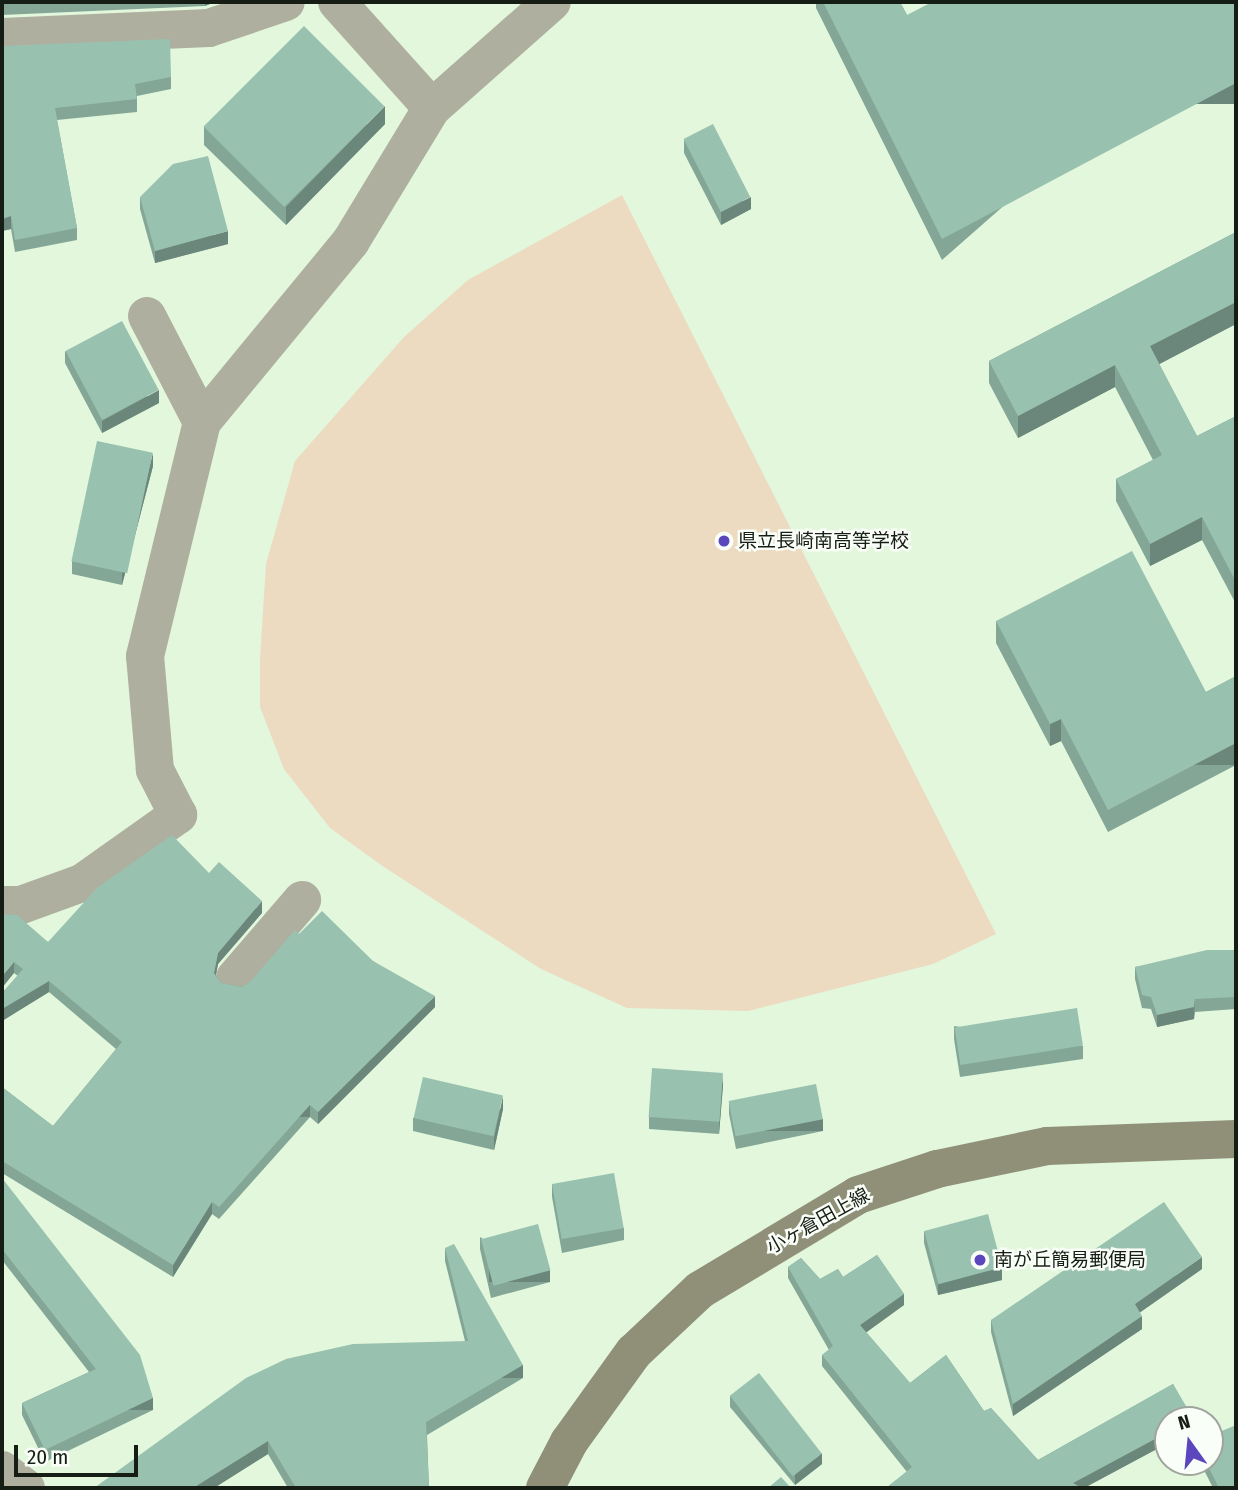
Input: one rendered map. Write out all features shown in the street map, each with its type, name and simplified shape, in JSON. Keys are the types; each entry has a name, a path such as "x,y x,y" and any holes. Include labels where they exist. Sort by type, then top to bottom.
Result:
{"main road":[{"name":"小ヶ倉田上線","path":"545,1488 569,1442 634,1352 700,1290 858,1195 937,1169 1047,1146 1236,1139"}],"street":[{"path":"2,37 209,28 286,2"},
{"path":"337,2 432,108"},
{"path":"2,905 21,905 82,883 178,815 155,770 145,656 202,422 351,241 432,108 552,2"},
{"path":"147,316 202,422"},
{"path":"235,978 302,900"},
{"path":"2,1470 26,1488"}],"shaded area":[{"path":"622,195 996,934 933,964 748,1011 627,1008 541,969 381,865 330,828 284,769 260,707 260,658 266,564 295,461 404,337 468,280"}],"building":[{"path":"823,2 900,2 907,15 932,2 1236,2 1236,83 942,239"},
{"path":"304,26 385,107 284,207 204,126"},
{"path":"170,39 171,77 135,84 137,99 55,108 77,228 15,240 11,216 2,219 2,46"},
{"path":"713,124 750,197 721,212 684,139"},
{"path":"208,156 228,231 155,251 140,197 173,164"},
{"path":"1236,232 1236,302 1150,346 1197,436 1236,416 1236,582 1202,517 1150,544 1116,479 1162,455 1115,365 1018,416 989,361"},
{"path":"122,321 159,390 102,420 65,351"},
{"path":"97,441 153,453 127,573 71,561"},
{"path":"1132,551 1206,692 1236,676 1236,743 1108,810 1061,719 1050,724 996,621"},
{"path":"172,835 209,873 219,862 262,901 218,953 214,973 221,983 242,987 251,981 295,930 299,934 322,911 373,961 435,996 318,1112 310,1105 219,1207 212,1202 173,1265 2,1161 2,1087 53,1126 122,1042 49,981 2,1009 2,993 23,969 14,962 2,976 2,914 17,915 48,942 98,887"},
{"path":"1207,950 1236,950 1236,997 1195,999 1194,1007 1157,1015 1151,997 1142,995 1135,967"},
{"path":"1077,1008 1083,1046 960,1065 955,1027"},
{"path":"652,1068 723,1073 719,1122 649,1117"},
{"path":"423,1077 503,1095 493,1136 414,1118"},
{"path":"816,1084 823,1119 736,1136 729,1101"},
{"path":"614,1173 624,1228 562,1239 552,1184"},
{"path":"2,1178 140,1355 153,1398 45,1450 22,1403 96,1369 2,1249"},
{"path":"1164,1202 1202,1257 1135,1304 1142,1316 1013,1404 991,1320"},
{"path":"988,1214 1002,1267 938,1284 924,1231"},
{"path":"538,1224 550,1270 493,1286 481,1239"},
{"path":"454,1244 523,1365 426,1422 429,1488 296,1488 268,1441 193,1488 94,1488 246,1378 286,1359 353,1344 468,1341 445,1248"},
{"path":"877,1255 904,1294 860,1325 910,1383 946,1355 984,1411 991,1408 1038,1460 1173,1384 1186,1406 1154,1406 1154,1440 1073,1483 1082,1488 886,1488 912,1467 822,1355 833,1346 788,1267 801,1258 820,1279 838,1269 843,1277"},
{"path":"759,1373 822,1453 793,1476 730,1396"},
{"path":"1236,1425 1236,1488 1219,1488 1213,1476 1224,1476 1224,1430"},
{"path":"781,1477 791,1488 768,1488"}],"place":[{"name":"県立長崎南高等学校","path":"724,541"},
{"name":"南が丘簡易郵便局","path":"980,1260"}]}
